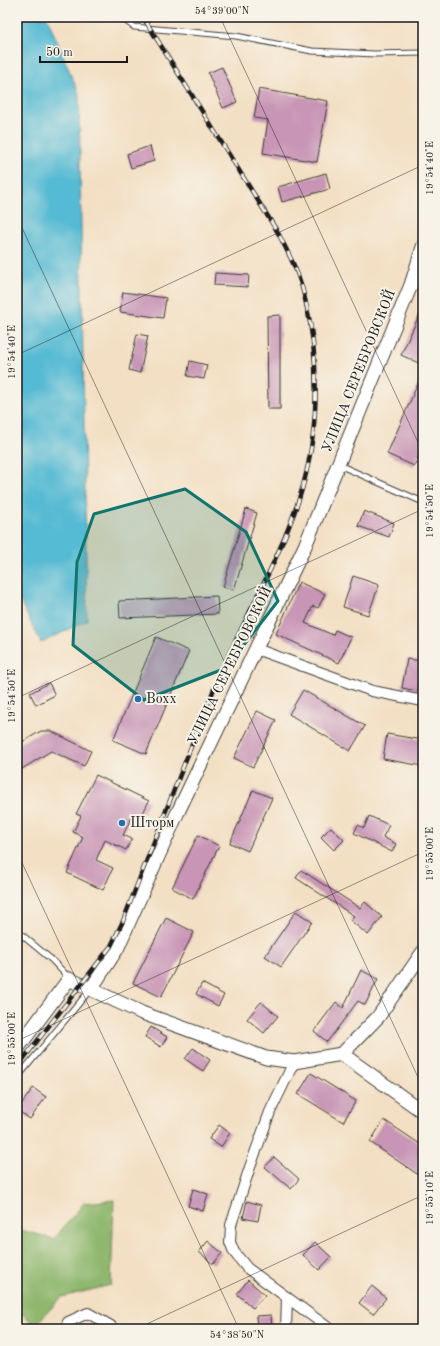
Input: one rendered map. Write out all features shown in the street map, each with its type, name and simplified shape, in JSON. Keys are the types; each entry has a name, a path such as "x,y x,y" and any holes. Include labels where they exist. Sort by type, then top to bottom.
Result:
{"street":[{"name":"УЛИЦА СЕРЕБРОВСКОЙ","path":"91,989 117,949 177,814 305,546 411,285 423,247"},
{"path":"256,649 372,691 423,701"},
{"path":"17,1049 69,979 142,1013 266,1058 294,1062 342,1054 378,1017 423,952"},
{"path":"342,1054 423,1112"},
{"path":"294,1062 270,1112 250,1167 231,1225 230,1242 234,1252 247,1268 330,1329"},
{"path":"286,1329 287,1297"},
{"path":"65,1329 68,1322 88,1313 111,1326 111,1329"}],"lane":[{"path":"120,17 134,27 236,36 312,51 391,55 423,53"},
{"path":"339,465 423,502"},
{"path":"17,931 52,960 69,979"},
{"path":"17,1078 91,989"}],"highlighted area":[{"path":"185,489 246,532 278,601 226,668 144,700 73,645 77,562 94,514"}],"green space":[{"path":"114,1200 111,1285 62,1297 35,1325 17,1309 17,1229 54,1239 84,1203"}],"water":[{"path":"17,17 47,17 79,94 87,620 41,643 17,595"}],"building":[{"path":"222,67 237,102 223,108 208,73"},
{"path":"259,89 328,101 317,162 263,153 268,120 254,118"},
{"path":"150,146 154,161 131,168 127,154"},
{"path":"326,173 330,189 282,202 278,187"},
{"path":"215,273 249,275 248,287 214,285"},
{"path":"123,292 166,298 163,318 120,312"},
{"path":"423,307 423,365 401,355"},
{"path":"280,315 280,409 268,409 267,316"},
{"path":"137,334 148,336 140,373 129,370"},
{"path":"190,361 207,365 204,379 187,376"},
{"path":"423,372 423,446 414,466 387,454"},
{"path":"246,509 257,513 234,590 223,587"},
{"path":"364,511 394,523 389,537 358,526"},
{"path":"353,576 379,585 368,615 343,607"},
{"path":"299,582 325,594 318,608 313,606 305,623 333,635 335,630 351,637 339,663 276,634"},
{"path":"217,596 218,614 120,618 119,601"},
{"path":"156,637 189,651 146,754 113,740"},
{"path":"407,659 423,661 423,692 402,688"},
{"path":"49,683 55,695 36,705 30,693"},
{"path":"303,690 365,726 350,751 289,714"},
{"path":"257,711 276,720 253,767 234,758"},
{"path":"41,731 51,731 91,751 84,766 51,751 17,772 17,745"},
{"path":"387,734 423,740 423,766 383,759"},
{"path":"96,775 149,801 141,817 134,813 123,835 132,839 126,850 105,840 96,860 113,868 103,890 67,873 83,837 73,832 81,816 76,814"},
{"path":"253,790 272,798 248,851 230,843"},
{"path":"369,816 389,825 383,837 396,844 392,852 354,833 358,825 364,828"},
{"path":"331,827 344,840 334,850 321,837"},
{"path":"198,835 219,846 193,899 172,888"},
{"path":"301,870 360,908 365,902 382,917 368,935 350,920 354,916 296,878"},
{"path":"296,911 312,922 281,967 265,956"},
{"path":"166,918 194,932 161,997 133,983"},
{"path":"361,970 378,979 365,1005 358,1001 327,1042 314,1031 336,1002 343,1008"},
{"path":"202,983 224,995 218,1006 196,994"},
{"path":"261,1002 278,1016 264,1033 247,1019"},
{"path":"151,1027 167,1037 161,1047 145,1037"},
{"path":"193,1048 210,1060 203,1071 185,1059"},
{"path":"311,1073 356,1101 343,1122 298,1094"},
{"path":"33,1088 46,1097 30,1119 17,1110"},
{"path":"384,1120 423,1146 423,1178 370,1142"},
{"path":"219,1125 230,1133 221,1147 209,1139"},
{"path":"274,1157 299,1179 291,1189 265,1167"},
{"path":"193,1189 208,1194 203,1211 188,1206"},
{"path":"247,1201 261,1205 258,1221 243,1218"},
{"path":"208,1241 222,1253 213,1264 199,1252"},
{"path":"315,1242 331,1257 319,1270 303,1255"},
{"path":"248,1280 265,1295 253,1308 237,1294"},
{"path":"372,1286 386,1298 373,1314 359,1303"},
{"path":"271,1315 272,1329 257,1329 256,1316"}],"railway":[{"path":"17,1067 111,946 123,921 216,684 281,546 299,499 311,451 316,400 314,349 310,323 300,281 277,231 143,17"}],"place":[{"name":"Boxx","path":"138,699"},
{"name":"Шторм","path":"122,823"}]}
